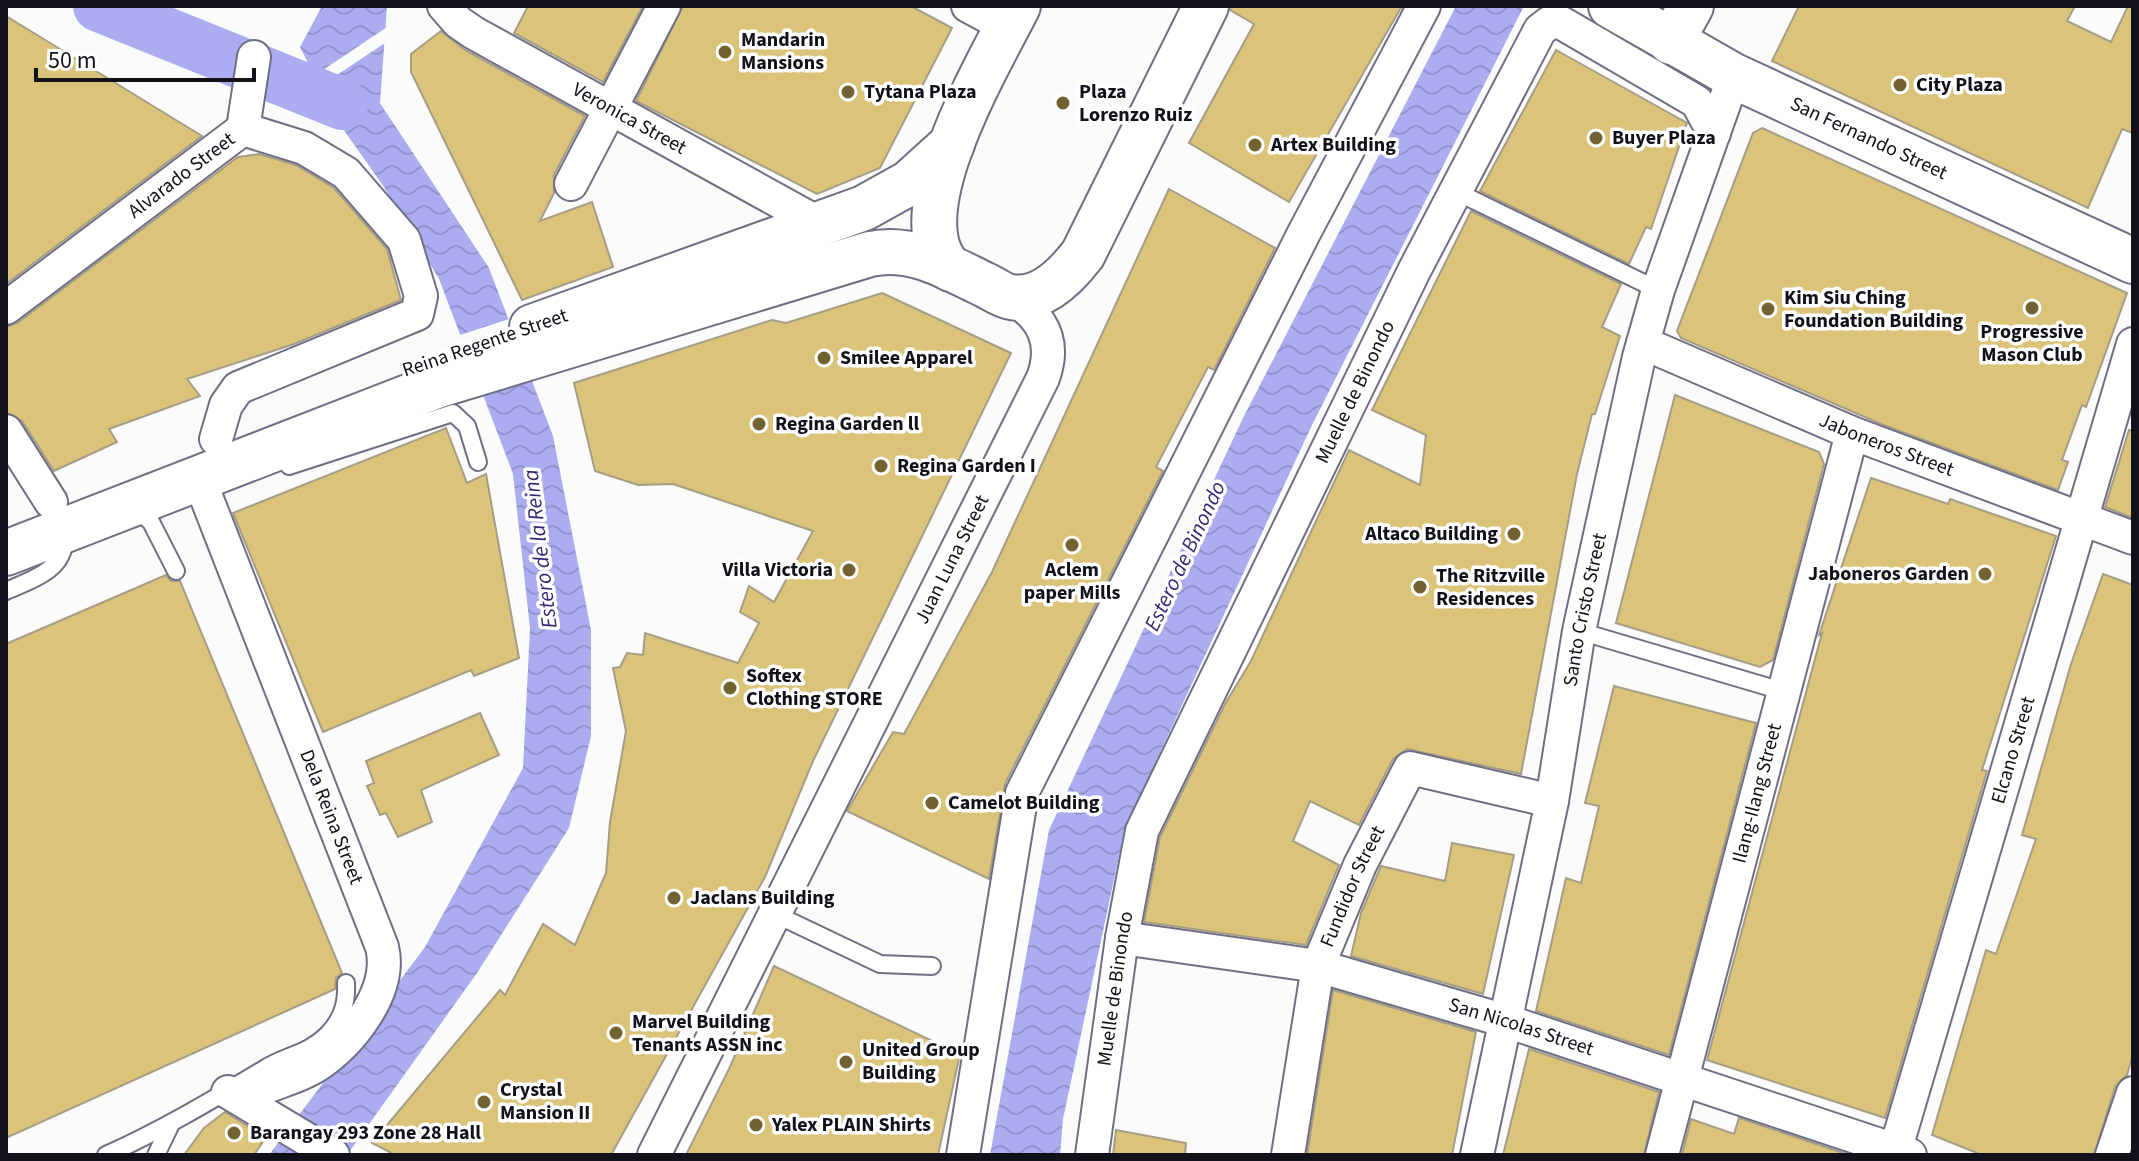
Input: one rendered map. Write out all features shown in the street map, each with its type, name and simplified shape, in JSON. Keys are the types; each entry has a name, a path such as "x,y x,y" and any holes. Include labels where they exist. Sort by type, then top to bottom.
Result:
{"main road":[{"path":"1011,297 1047,289 1066,275 1083,254 1206,6"},
{"name":"San Fernando Street","path":"1621,13 1681,24 1734,76 2133,261"},
{"path":"951,269 937,249 933,224 937,192 952,144 1013,17"},
{"name":"Reina Regente Street","path":"6,553 58,522 212,473 435,374 521,345 864,208 898,190 952,144"},
{"name":"Reina Regente Street","path":"521,345 885,251 912,253 1011,297"},
{"name":"Reina Regente Street","path":"6,522 58,522"}],"street":[{"name":"Veronica Street","path":"444,6 458,22 474,33 820,224"},
{"path":"571,184 664,6"},
{"path":"968,6 1013,17"},
{"path":"963,1155 1022,793 1304,233 1424,6"},
{"name":"Muelle de Binondo","path":"1092,1155 1122,938 1142,831 1414,271 1540,30 1549,23 1560,22 1697,102 1714,133"},
{"path":"243,129 254,57"},
{"name":"Santo Cristo Street","path":"1477,1155 1552,801 1579,631 1643,343 1658,290 1734,76"},
{"name":"Alvarado Street","path":"6,308 243,129 304,148 346,173 404,240 421,296 417,314 238,388 226,405 212,473"},
{"name":"Juan Luna Street","path":"654,1155 1043,378 1048,363 1047,332 1030,311 1011,297"},
{"name":"Jaboneros Street","path":"1643,343 1852,433 2133,538"},
{"name":"Elcano Street","path":"1900,1153 2133,344"},
{"path":"6,431 58,522"},
{"name":"Ilang-Ilang Street","path":"1662,1155 1680,1077 1852,433"},
{"name":"Dela Reina Street","path":"212,473 386,964 372,1002 336,1049 316,1066 268,1084 246,1102"},
{"name":"Fundidor Street","path":"1288,1155 1318,966 1360,865 1410,768 1552,801"},
{"name":"San Nicolas Street","path":"1122,938 1318,966 1506,1021 1900,1153"},
{"path":"2112,1155 2133,1093"},
{"path":"246,1102 333,1155"}],"lane":[{"path":"1457,192 1658,290"},
{"path":"273,471 453,413 467,426 478,462"},
{"path":"58,522 76,537 142,514 151,522 176,571"},
{"path":"6,591 51,569 62,552 58,522"},
{"path":"1579,631 1782,691"},
{"path":"775,914 880,964 932,966"},
{"path":"106,1155 170,1126 246,1102 265,1068 303,1054 340,1019 345,1008 346,983"},
{"path":"156,1155 170,1126"}],"water":[{"name":"Estero de la Reina","path":"322,6 387,6 380,103 489,268 553,436 591,630 591,736 569,828 477,973 347,1155 269,1155 425,947 523,768 530,628 513,474 439,279 384,187 336,119 300,47"},
{"name":"Estero de Binondo","path":"1456,6 1524,6 1312,425 1125,828 1063,1119 1060,1155 990,1155 1049,830 1244,416"}],"pier":[{"path":"390,25 388,41 316,89 311,78"},
{"path":"512,318 530,371 477,389 457,336"}],"building":[{"path":"528,6 643,6 603,82 514,33"},
{"path":"683,6 911,6 952,28 880,168 817,194 636,101"},
{"path":"1231,6 1402,6 1289,202 1189,143 1254,24 1230,10"},
{"path":"1799,6 2075,6 2067,21 2111,42 2128,6 2133,6 2133,133 2122,129 2088,208 1772,61"},
{"path":"6,16 202,136 6,284"},
{"path":"441,31 465,50 585,116 554,175 554,193 540,221 592,202 613,267 522,300 411,72 411,54"},
{"name":"Buyer Plaza","path":"1556,50 1687,123 1651,229 1646,227 1629,264 1480,191"},
{"path":"1762,128 2127,293 2086,407 2082,405 2062,460 2068,462 2058,490 1881,424 1681,338 1677,331 1753,133"},
{"path":"259,154 296,165 334,188 387,249 401,300 294,344 187,379 200,396 109,429 117,442 54,471 22,421 6,412 6,327 17,323 238,157"},
{"path":"1169,189 1275,248 1214,370 1208,367 1156,467 1163,471 1005,784 989,879 847,811 893,732 904,734 992,572"},
{"path":"1471,211 1621,284 1602,327 1620,336 1595,414 1592,414 1577,474 1521,774 1407,749 1393,759 1359,825 1310,801 1293,841 1339,865 1306,945 1144,922 1160,837 1225,704 1251,661 1349,450 1420,485 1426,435 1372,410"},
{"path":"882,293 1011,353 813,761 765,877 611,1155 395,1155 372,1143 500,990 505,995 543,924 575,945 606,873 610,822 626,731 613,668 620,667 627,653 643,655 645,633 738,663 759,623 740,612 749,586 774,602 813,531 673,484 638,485 595,471 574,383 772,320 786,323"},
{"path":"1675,395 1819,452 1824,464 1773,660 1760,667 1616,623"},
{"path":"446,428 467,483 486,474 519,658 474,676 471,670 323,732 233,513"},
{"path":"2129,430 2133,431 2133,518 2105,507"},
{"path":"1871,478 1948,504 1950,499 2056,536 1982,770 1987,771 1885,1118 1707,1060 1822,633 1819,635"},
{"path":"2103,574 2133,585 2133,1055 2127,1075 2115,1087 2094,1155 1982,1155 1932,1135 1986,950 1996,954 2036,839 2022,835 2071,664"},
{"path":"166,575 171,581 180,581 342,973 336,978 335,989 6,1138 6,644"},
{"path":"1614,686 1756,723 1669,1055 1536,1011 1566,878 1581,883 1599,806 1585,803"},
{"path":"480,713 499,755 421,790 432,822 398,837 386,813 380,815 367,786 374,783 366,761"},
{"path":"1452,843 1514,855 1483,994 1351,956 1361,913 1381,866 1445,881"},
{"name":"United Group Building","path":"774,966 960,1054 938,1155 686,1155 729,1069"},
{"path":"1333,990 1476,1032 1452,1155 1307,1155"},
{"path":"1529,1049 1659,1092 1644,1155 1503,1155"},
{"name":"Barangay 293 Zone 28 Hall","path":"225,1112 266,1137 254,1155 184,1155 204,1128"},
{"path":"1739,1118 1846,1155 1682,1155 1691,1119 1734,1134"},
{"path":"1116,1130 1186,1143 1185,1155 1113,1155"}],"waterway":[{"path":"99,6 342,104"}],"place":[{"name":"Mandarin Mansions","path":"725,52"},
{"name":"City Plaza","path":"1900,85"},
{"name":"Tytana Plaza","path":"848,92"},
{"name":"Plaza Lorenzo Ruiz","path":"1063,103"},
{"name":"Buyer Plaza","path":"1596,138"},
{"name":"Artex Building","path":"1255,145"},
{"name":"Progressive Mason Club","path":"2032,308"},
{"name":"Kim Siu Ching Foundation Building","path":"1768,309"},
{"name":"Smilee Apparel","path":"824,358"},
{"name":"Regina Garden ll","path":"759,424"},
{"name":"Regina Garden I","path":"881,466"},
{"name":"Altaco Building","path":"1514,534"},
{"name":"Aclem paper Mills","path":"1072,545"},
{"name":"Villa Victoria","path":"849,570"},
{"name":"Jaboneros Garden","path":"1985,574"},
{"name":"The Ritzville Residences","path":"1420,587"},
{"name":"Softex Clothing STORE","path":"730,688"},
{"name":"Camelot Building","path":"932,803"},
{"name":"Jaclans Building","path":"674,898"},
{"name":"Marvel Building Tenants ASSN inc","path":"616,1033"},
{"name":"United Group Building","path":"846,1062"},
{"name":"Crystal Mansion II","path":"484,1102"},
{"name":"Yalex PLAIN Shirts","path":"756,1125"},
{"name":"Barangay 293 Zone 28 Hall","path":"234,1133"}]}
